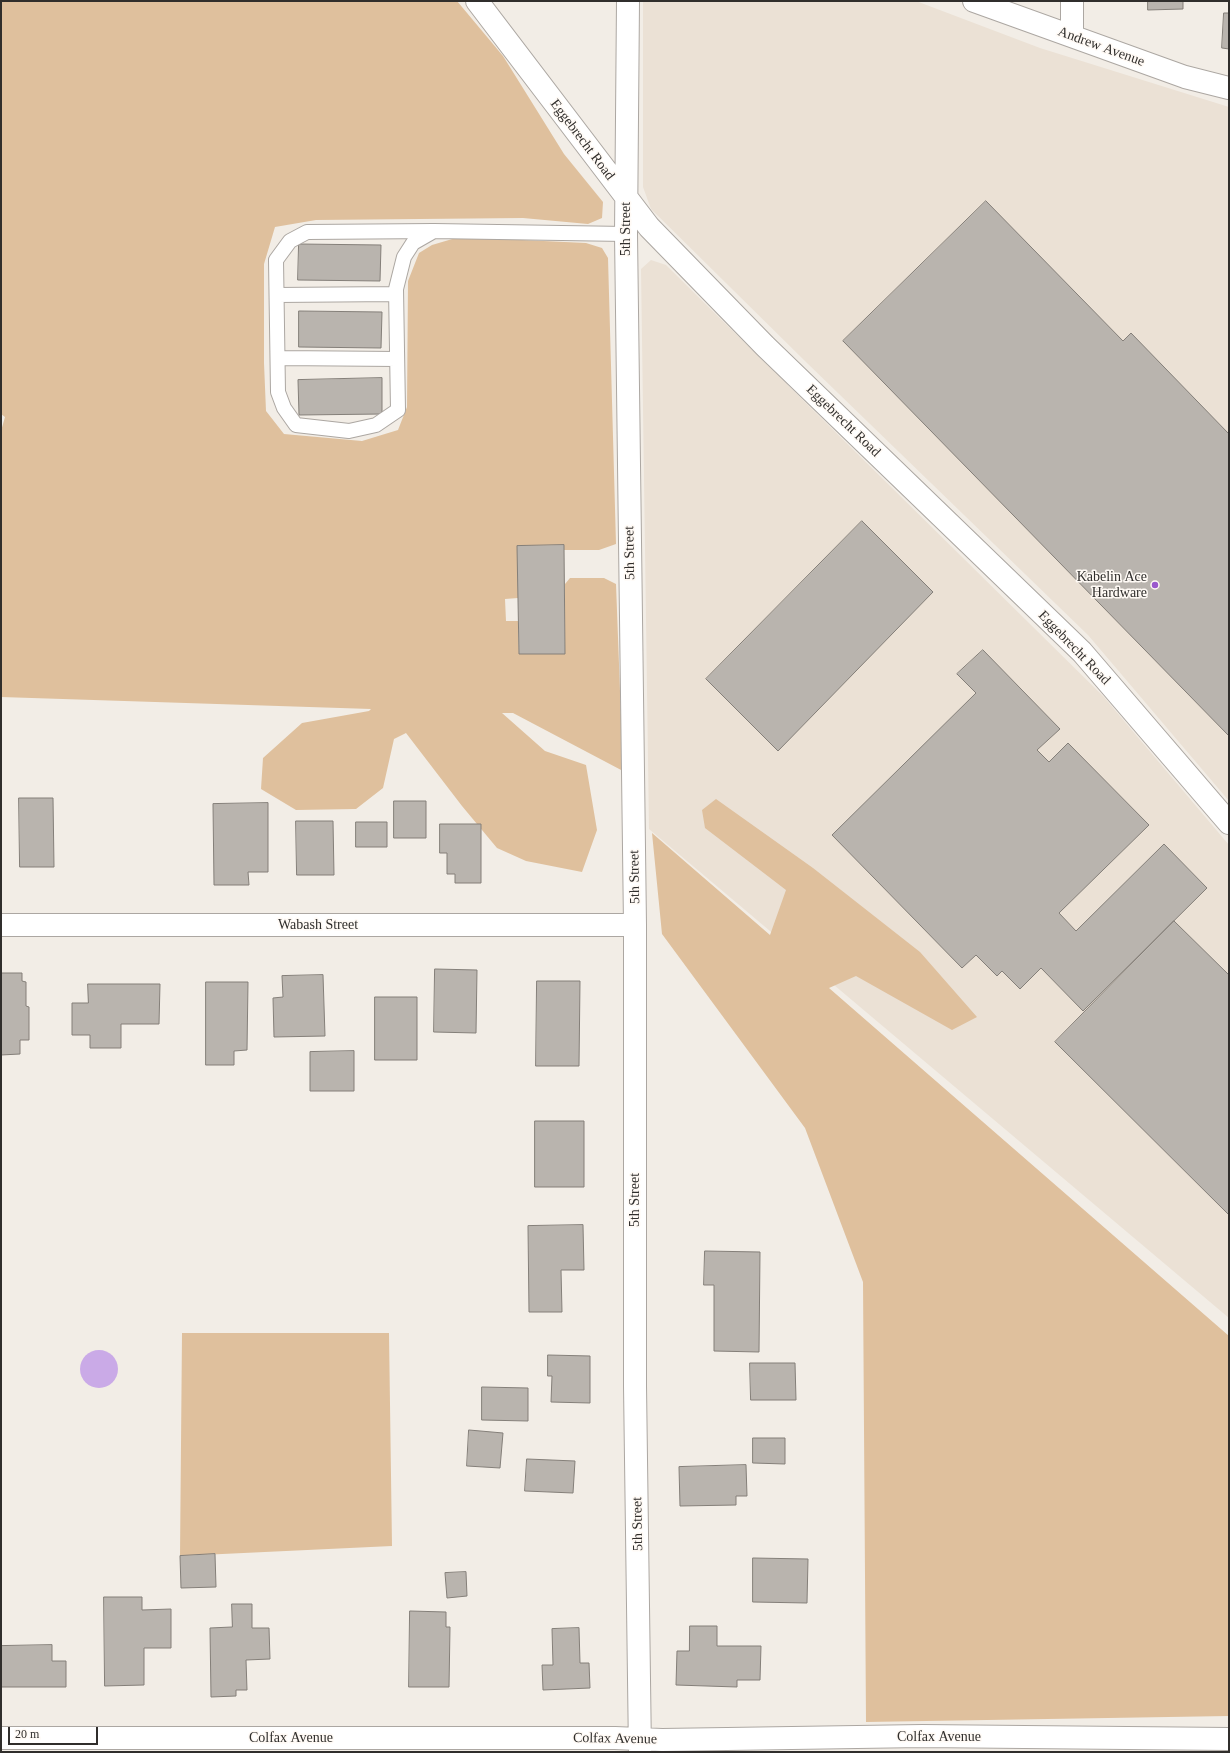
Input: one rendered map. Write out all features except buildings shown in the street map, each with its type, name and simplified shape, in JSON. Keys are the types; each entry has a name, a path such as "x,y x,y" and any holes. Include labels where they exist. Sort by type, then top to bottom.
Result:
{"street":[{"name":"Eggebrecht Road","path":"477,1 649,227 765,346 1082,652 1229,823"},
{"name":"5th Street","path":"628,1 626,234 635,926 635,1386 640,1746"},
{"name":"Andrew Avenue","path":"974,1 1185,77 1229,88"},
{"path":"1072,1 1072,36"},
{"name":"Wabash Street","path":"1,925 635,926"},
{"name":"Colfax Avenue","path":"1,1738 640,1746 922,1736 1229,1740"}],"lane":[{"path":"434,231 413,243 404,257 396,294 398,410 376,425 348,431 296,425 284,408 278,392 276,260 290,241 307,232 434,231 626,234"},
{"path":"277,295 396,294"},
{"path":"278,358 397,359"}],"shaded area":[{"path":"1,1 457,1 503,56 564,154 603,202 602,218 588,224 523,218 316,220 275,227 264,264 264,363 266,411 284,434 362,441 398,430 407,407 408,281 419,253 432,245 459,237 586,243 602,248 608,258 616,544 599,550 564,550 564,545 518,546 518,598 505,599 506,621 518,621 519,654 565,654 565,584 570,578 604,578 616,584 623,771 513,713 502,713 545,751 586,765 597,830 582,872 526,861 497,848 462,806 406,733 394,739 383,788 356,809 296,810 261,789 263,758 302,723 369,711 371,709 1,697 1,431 5,417 1,414"},
{"path":"643,1 916,1 1040,48 1229,107 1229,801 1088,635 807,363 651,209 643,187"},
{"path":"651,260 666,265 1103,696 1229,845 1229,1318 649,829 641,269"},
{"path":"716,799 813,868 920,952 977,1017 952,1030 856,976 829,988 1229,1336 1229,1716 866,1722 863,1282 805,1128 662,934 652,833 770,935 786,890 705,828 702,810"},
{"path":"182,1333 389,1333 392,1546 180,1556"},
{"path":"95,1350 103,1350 110,1353 115,1358 118,1369 115,1380 110,1385 103,1388 95,1388 88,1385 83,1380 80,1373 80,1365 83,1358 88,1353"}],"place":[{"name":"Kabelin Ace Hardware","path":"1155,585"}]}
